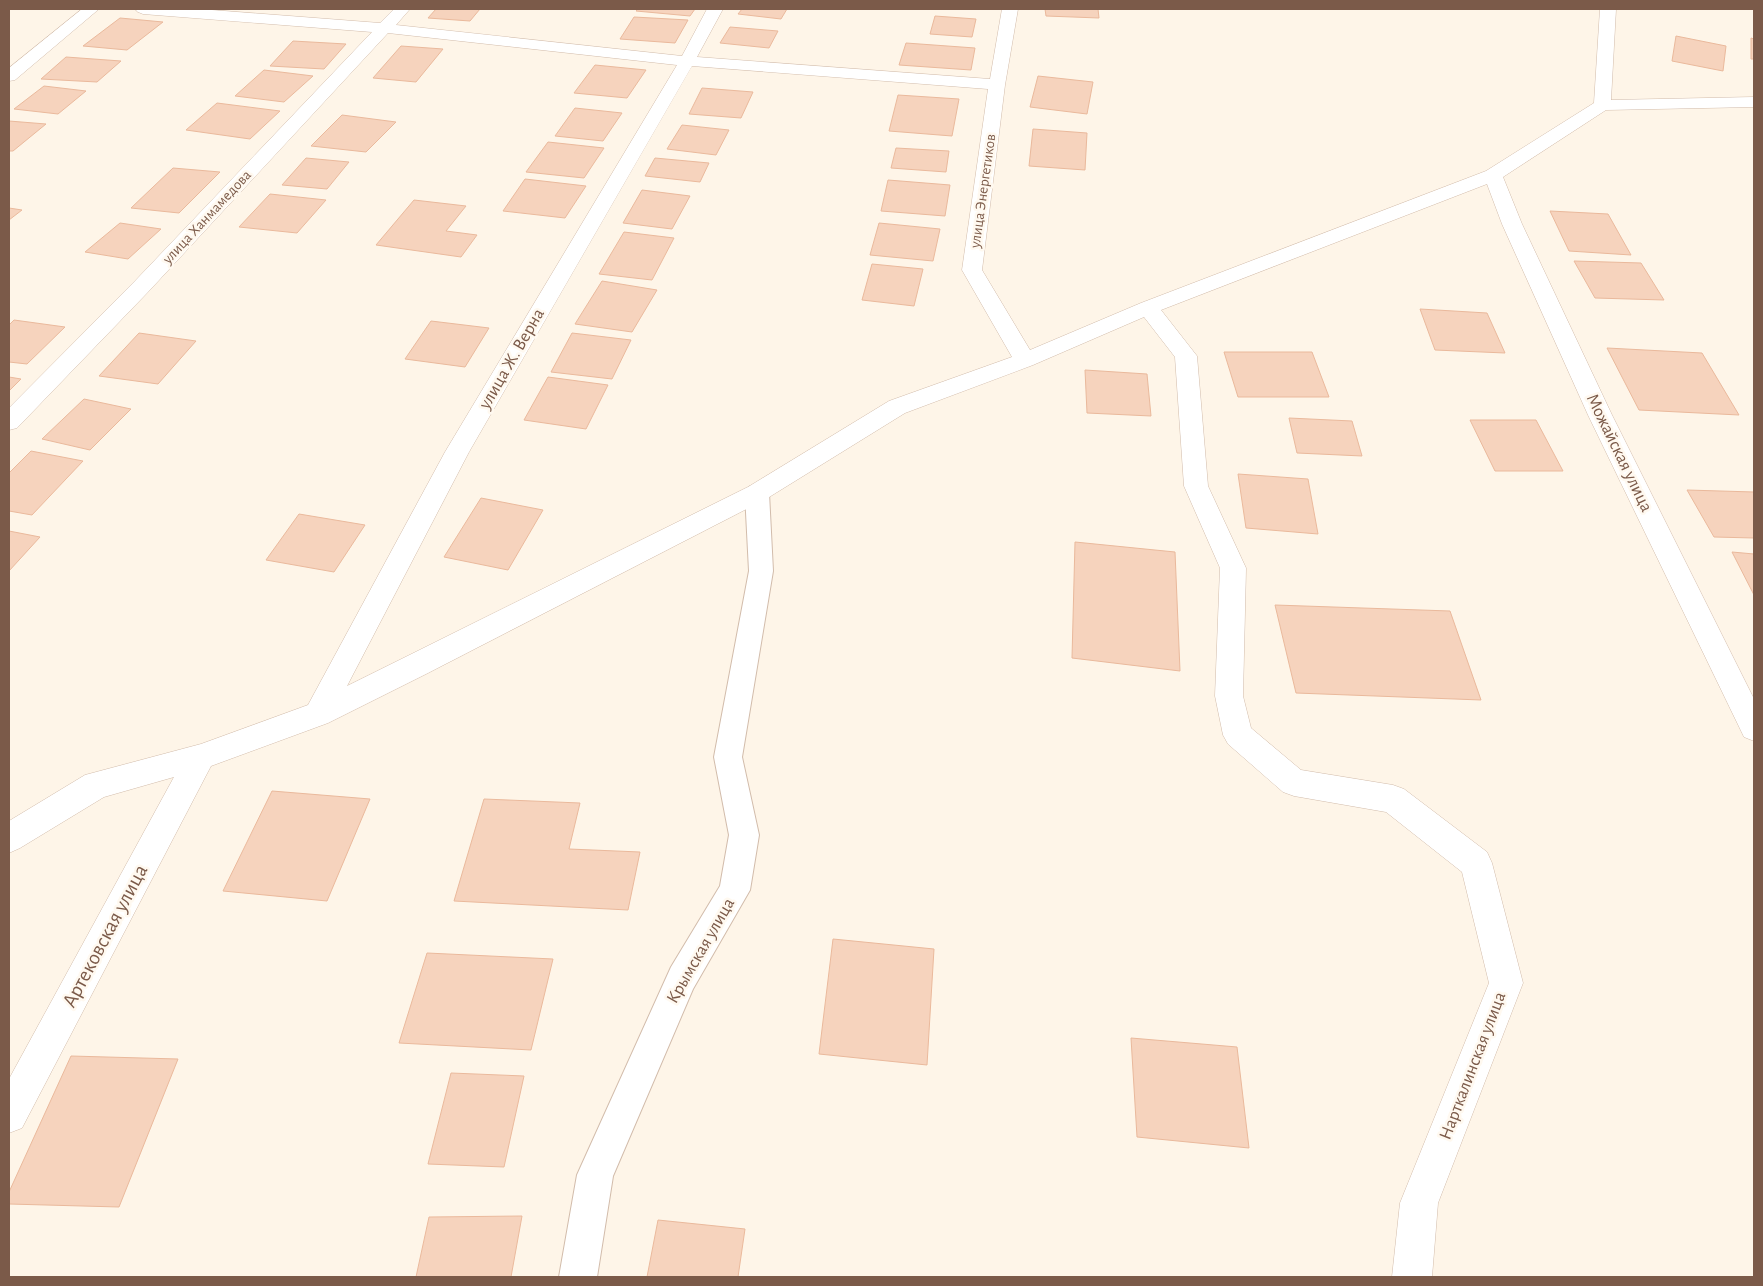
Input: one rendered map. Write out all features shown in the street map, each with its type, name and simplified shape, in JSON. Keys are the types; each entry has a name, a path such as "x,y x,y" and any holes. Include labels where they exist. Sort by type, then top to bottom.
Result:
{"street":[{"path":"9,76 91,9"},
{"path":"143,9 384,28 687,61 997,85"},
{"name":"улица Ханмамедова","path":"9,422 142,286 402,9"},
{"name":"улица Ж. Верна","path":"318,714 457,452 687,61 715,9"},
{"name":"улица Энергетиков","path":"1010,9 997,85 972,270 1025,360"},
{"path":"1602,105 1605,9"},
{"path":"9,838 96,785 201,757 318,714 757,493 896,407 1025,360 1148,308 1493,175 1602,105 1754,102"},
{"name":"Можайская улица","path":"1493,175 1512,224 1600,415 1754,728"},
{"name":"Нарткалинская улица","path":"1148,308 1186,356 1196,486 1233,568 1229,696 1238,735 1294,782 1393,799 1476,863 1506,983 1419,1203 1412,1277"},
{"name":"Артековская улица","path":"9,1115 201,757"}],"lane":[{"name":"Крымская улица","path":"578,1277 595,1175 682,978 735,890 744,835 728,757 761,571 757,493"}],"building":[{"path":"436,9 480,9 470,21 428,18"},
{"path":"638,9 695,9 690,16 636,11"},
{"path":"742,9 787,9 781,19 738,14"},
{"path":"1045,9 1098,9 1099,18 1046,16"},
{"path":"935,16 976,19 972,37 930,34"},
{"path":"634,17 688,20 675,43 620,39"},
{"path":"120,18 163,22 127,50 83,46"},
{"path":"730,27 778,31 769,48 720,43"},
{"path":"1676,36 1726,46 1723,71 1672,61"},
{"path":"1751,38 1754,39 1754,59 1751,59"},
{"path":"293,41 346,44 324,69 270,66"},
{"path":"906,43 975,48 971,70 899,65"},
{"path":"401,46 443,49 416,82 373,78"},
{"path":"66,57 121,61 97,82 41,79"},
{"path":"595,65 646,70 627,98 574,93"},
{"path":"264,70 313,76 284,102 235,96"},
{"path":"1038,76 1093,82 1087,114 1030,107"},
{"path":"44,86 86,91 58,114 14,109"},
{"path":"702,88 753,92 741,118 689,114"},
{"path":"898,95 959,99 952,136 889,131"},
{"path":"217,103 280,111 250,139 186,130"},
{"path":"575,108 622,113 603,141 555,136"},
{"path":"342,115 396,122 366,152 311,146"},
{"path":"9,121 46,124 13,151 9,151"},
{"path":"682,125 729,130 716,155 667,149"},
{"path":"1033,129 1087,133 1085,170 1029,166"},
{"path":"548,142 604,148 584,178 526,172"},
{"path":"896,148 949,151 946,172 891,168"},
{"path":"306,158 349,162 327,189 282,185"},
{"path":"655,158 709,163 700,182 645,176"},
{"path":"173,168 220,172 179,213 131,208"},
{"path":"525,179 586,186 565,218 503,211"},
{"path":"888,180 950,185 945,216 881,211"},
{"path":"642,190 690,196 672,229 623,223"},
{"path":"270,194 326,200 297,233 239,227"},
{"path":"414,200 466,206 446,231 477,235 461,257 376,245"},
{"path":"9,208 22,210 9,220"},
{"path":"1550,211 1608,214 1631,255 1569,251"},
{"path":"120,223 161,229 128,259 85,252"},
{"path":"879,223 940,229 933,261 870,255"},
{"path":"624,232 674,238 652,280 599,274"},
{"path":"1574,261 1641,263 1664,300 1595,298"},
{"path":"872,264 923,269 914,306 862,300"},
{"path":"602,281 657,290 632,332 575,324"},
{"path":"1420,309 1487,313 1505,353 1435,350"},
{"path":"14,320 65,327 27,364 9,362 9,325"},
{"path":"431,321 489,328 465,367 405,359"},
{"path":"139,333 196,341 158,384 99,376"},
{"path":"572,333 631,340 612,379 551,372"},
{"path":"1607,348 1702,353 1739,415 1639,410"},
{"path":"1224,352 1312,352 1329,397 1238,397"},
{"path":"1085,370 1147,374 1151,416 1087,413"},
{"path":"9,377 21,379 9,391"},
{"path":"548,377 608,385 586,429 524,420"},
{"path":"84,399 131,409 90,450 42,439"},
{"path":"1289,418 1352,421 1362,456 1297,453"},
{"path":"1470,420 1536,420 1563,471 1495,471"},
{"path":"31,451 83,461 32,515 9,511 9,473"},
{"path":"1238,474 1308,479 1318,534 1246,528"},
{"path":"1687,490 1754,492 1754,538 1714,537"},
{"path":"481,498 543,510 508,570 444,557"},
{"path":"299,514 365,525 334,572 266,560"},
{"path":"9,531 40,537 9,571"},
{"path":"1075,542 1175,552 1180,671 1072,658"},
{"path":"1732,552 1754,554 1754,595"},
{"path":"1275,605 1450,611 1481,700 1296,693"},
{"path":"272,791 370,799 327,901 223,891"},
{"path":"484,799 580,803 569,849 640,852 628,910 454,901"},
{"path":"833,939 934,949 927,1065 819,1054"},
{"path":"427,953 553,959 531,1050 399,1043"},
{"path":"1131,1038 1237,1047 1249,1148 1137,1137"},
{"path":"71,1056 178,1059 119,1207 9,1204 9,1192"},
{"path":"451,1073 524,1076 504,1167 428,1164"},
{"path":"522,1216 511,1277 416,1277 429,1217"},
{"path":"658,1220 745,1229 738,1277 647,1277"}]}
